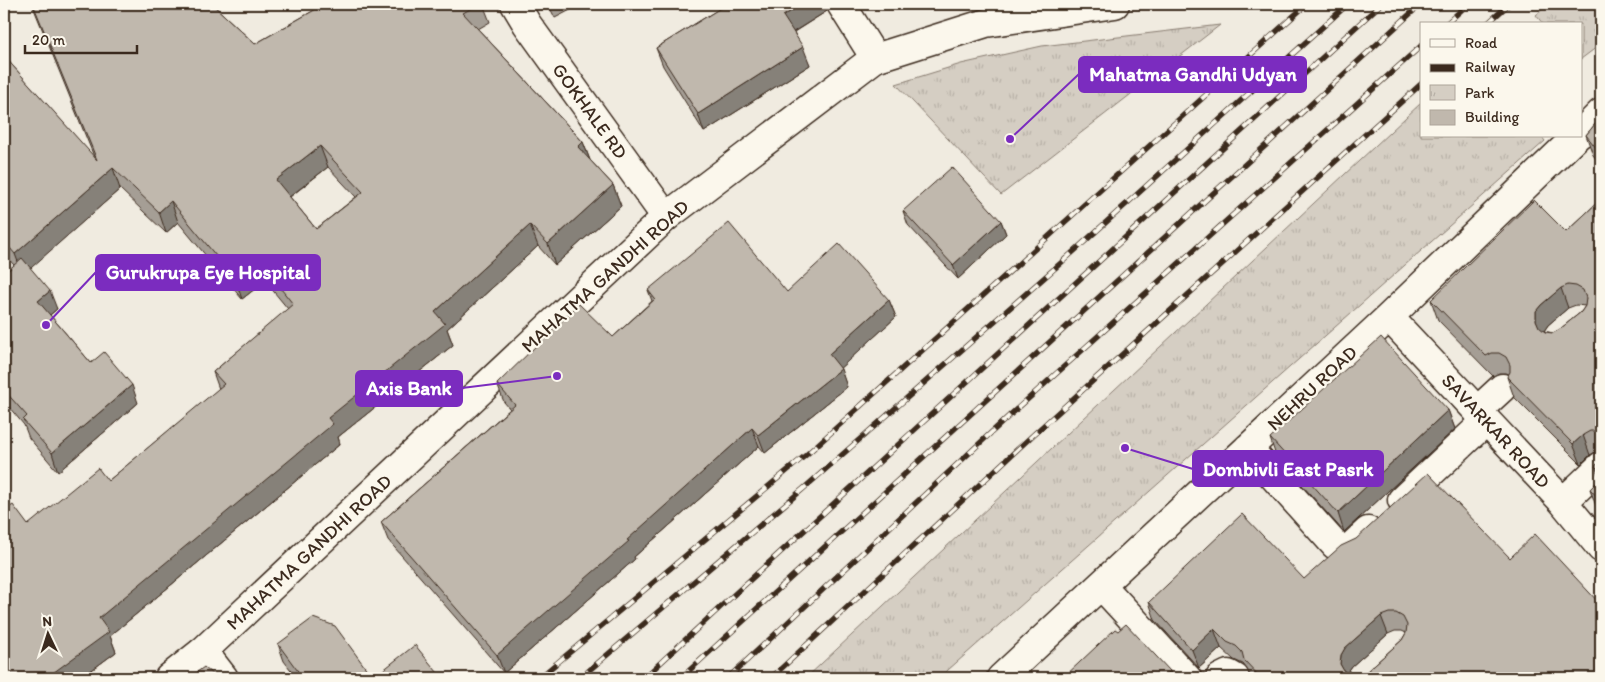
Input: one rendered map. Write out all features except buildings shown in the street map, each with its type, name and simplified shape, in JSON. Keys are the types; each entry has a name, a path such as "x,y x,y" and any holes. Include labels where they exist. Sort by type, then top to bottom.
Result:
{"street":[{"name":"GOKHALE RD","path":"515,4 527,24 666,217"},
{"path":"841,4 875,58"},
{"name":"MAHATMA GANDHI ROAD","path":"168,678 203,651 666,217 875,58 986,23 1115,4"},
{"path":"1582,131 1601,113"},
{"name":"NEHRU ROAD","path":"1001,678 1389,317 1575,138"},
{"name":"SAVARKAR ROAD","path":"1389,317 1562,502 1601,548"},
{"path":"1248,448 1335,545 1344,549 1352,546 1481,416 1502,388"},
{"path":"1562,502 1601,466"},
{"path":"1101,585 1187,678"},
{"path":"203,651 224,678"},
{"path":"1220,678 1228,674 1235,678"}],"green space":[{"path":"1549,4 1601,4 1601,44 1582,58 1582,22 1541,22 1536,15"},
{"path":"1220,25 1001,195 896,84 961,64 1042,46"},
{"path":"1420,104 1420,138 1543,138 1545,141 939,678 806,678"}],"railway":[{"path":"539,678 806,455 1307,4"},
{"path":"580,678 803,489 1062,262 1348,4"},
{"path":"644,678 1381,4"},
{"path":"681,678 1421,4"},
{"path":"1448,22 1468,4"},
{"path":"1489,22 1509,4"},
{"path":"728,678 1009,416 1420,47"},
{"path":"771,678 1033,435 1420,85"}],"place":[{"name":"Mahatma Gandhi Udyan","path":"1010,139"},
{"name":"Gurukrupa Eye Hospital","path":"46,325"},
{"name":"Axis Bank","path":"557,376"},
{"name":"Dombivli East Pasrk","path":"1125,448"}]}
